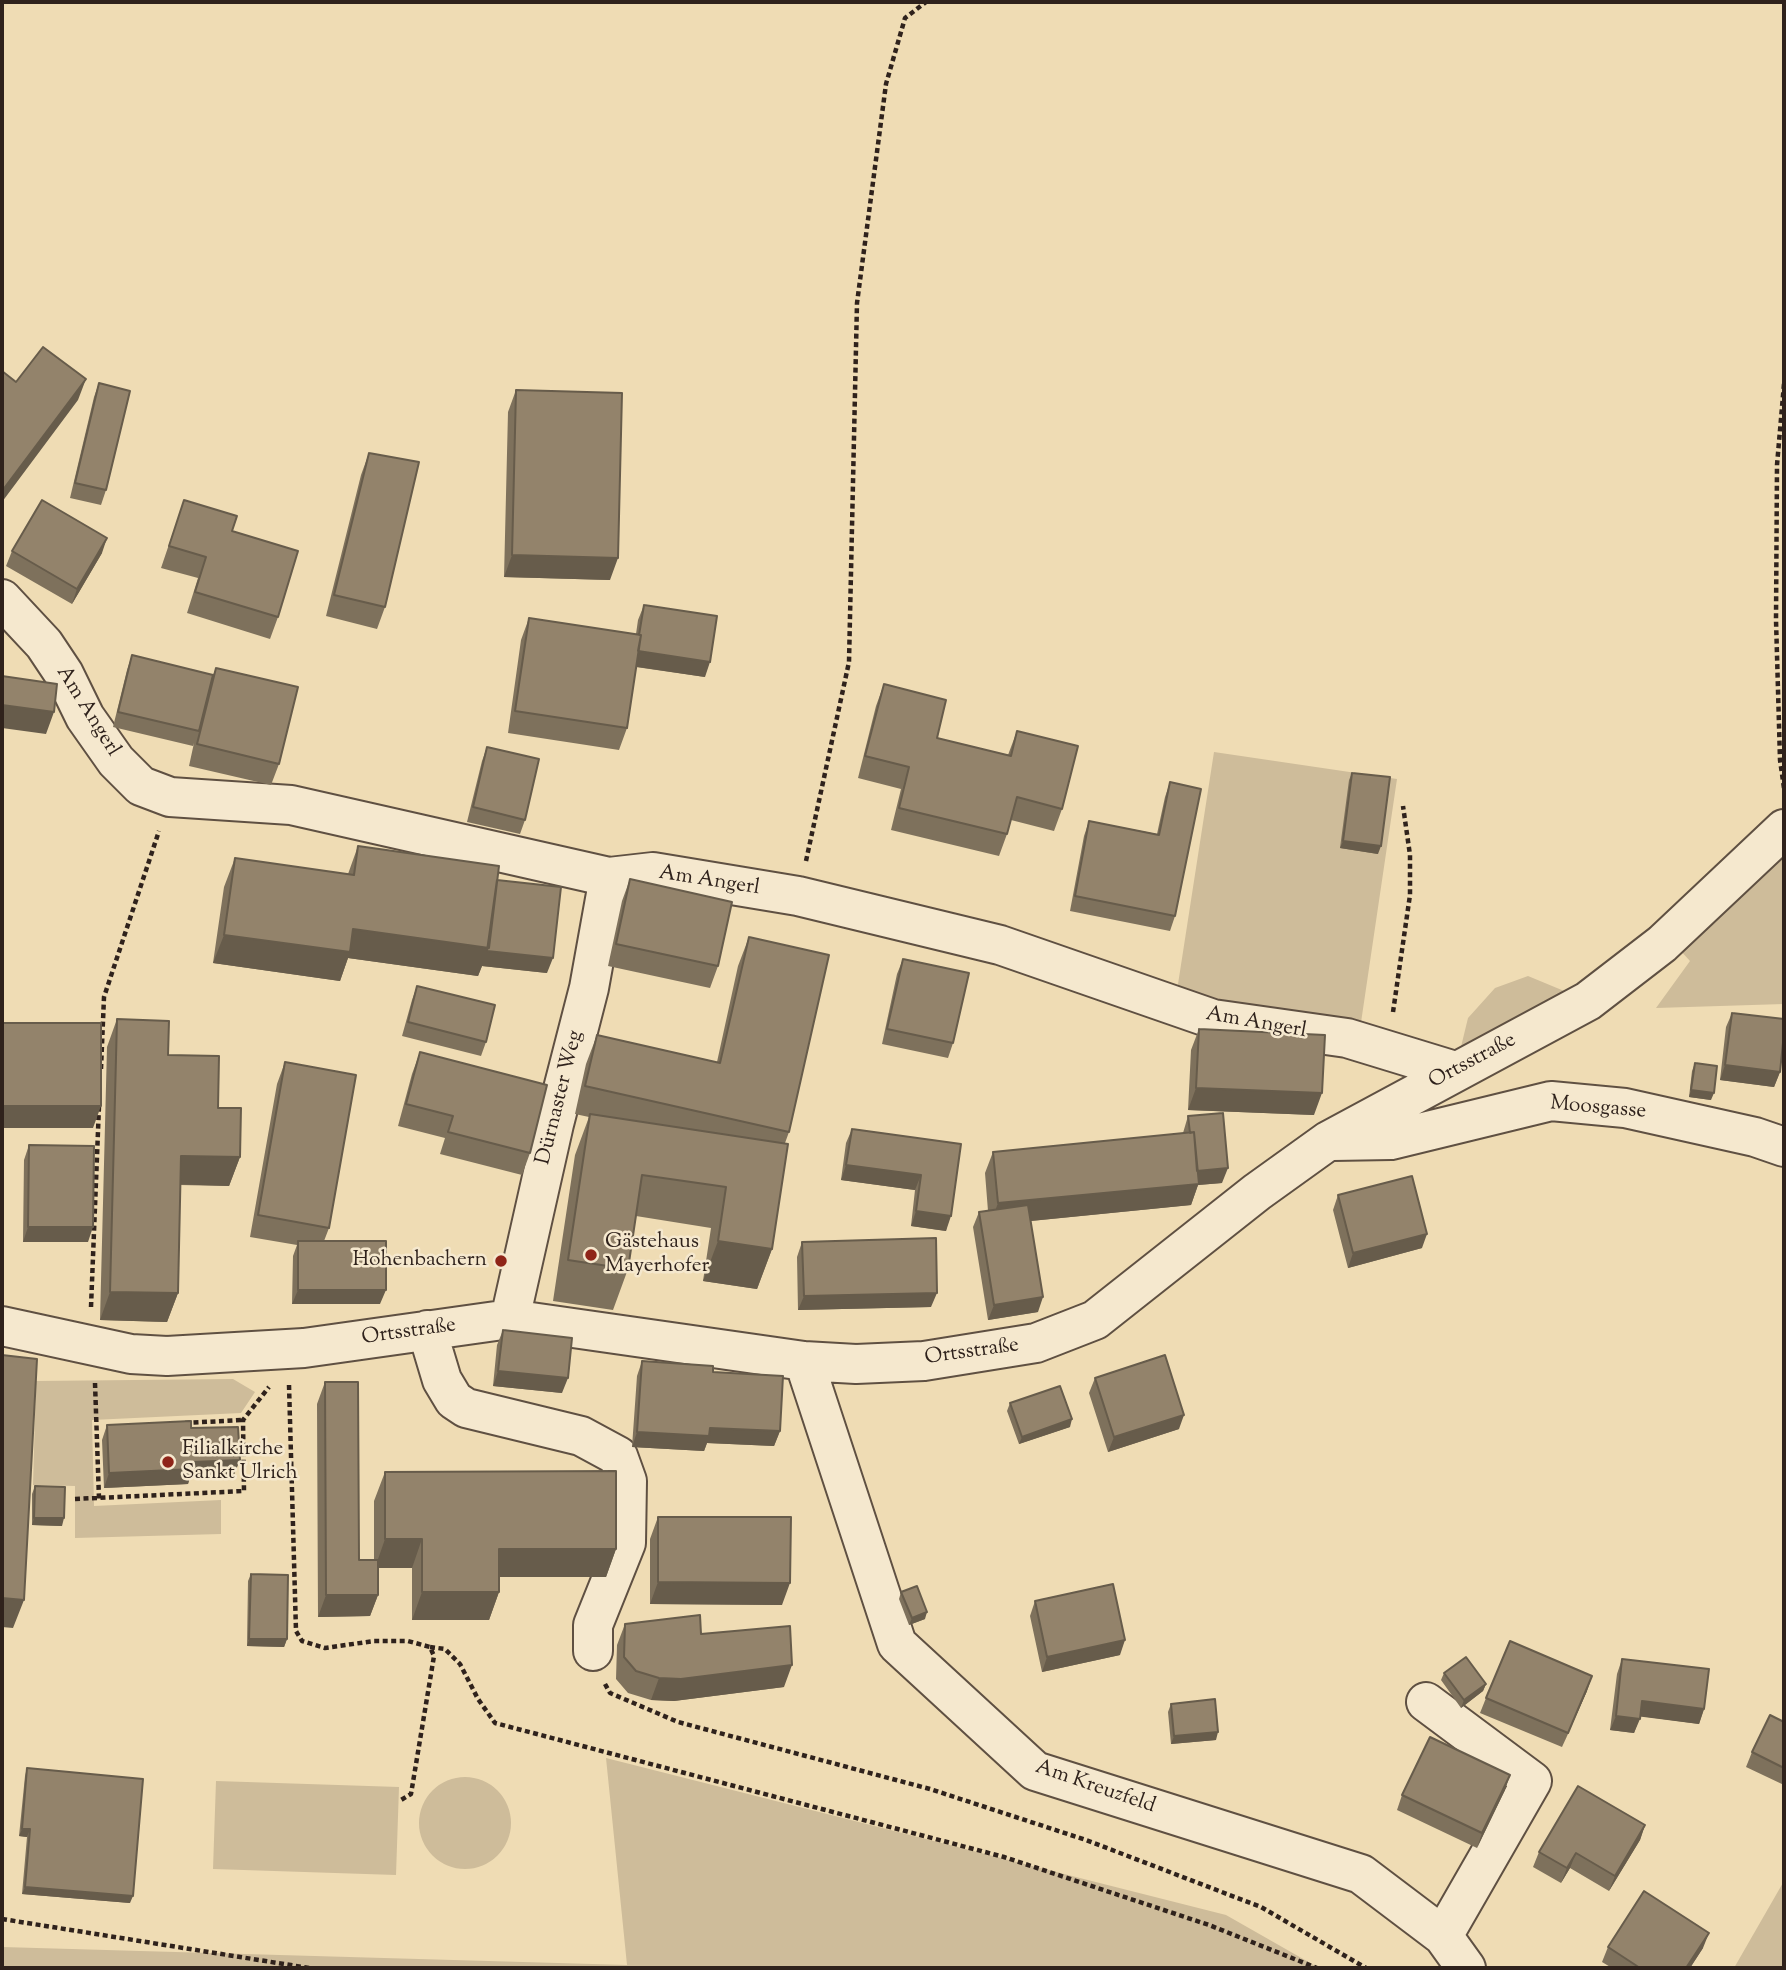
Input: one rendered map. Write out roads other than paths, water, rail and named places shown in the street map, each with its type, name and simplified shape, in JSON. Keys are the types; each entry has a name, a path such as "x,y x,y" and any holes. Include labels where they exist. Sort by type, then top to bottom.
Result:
{"street":[{"name":"Am Angerl","path":"2,599 44,644 64,674 85,717 116,761 141,786 170,797 291,805 609,877 653,872 799,896 1000,945 1213,1019 1347,1038 1455,1071"},
{"name":"Ortsstraße","path":"2,1326 131,1354 167,1356 283,1349 510,1319 804,1361 856,1364 924,1361 1036,1343 1071,1332 1118,1304 1256,1192 1328,1141 1588,1002 1662,944 1784,829"},
{"name":"Dürnaster Weg","path":"510,1319 554,1124 589,988 609,877"},
{"name":"Moosgasse","path":"1328,1141 1391,1140 1551,1101 1625,1108 1755,1137 1784,1147"},
{"path":"554,1124 594,1132"},
{"path":"427,1330 442,1380 454,1400 466,1408 582,1436 618,1456 627,1481 626,1543 593,1625 593,1651"},
{"name":"Am Kreuzfeld","path":"804,1361 897,1644 1035,1772 1361,1874 1443,1936 1466,1968"},
{"path":"1426,1702 1532,1780 1443,1936"}],"place":[{"name":"Gästehaus Mayerhofer","path":"591,1255"},
{"name":"Hohenbachern","path":"501,1261"},
{"name":"Filialkirche Sankt Ulrich","path":"168,1462"}]}
